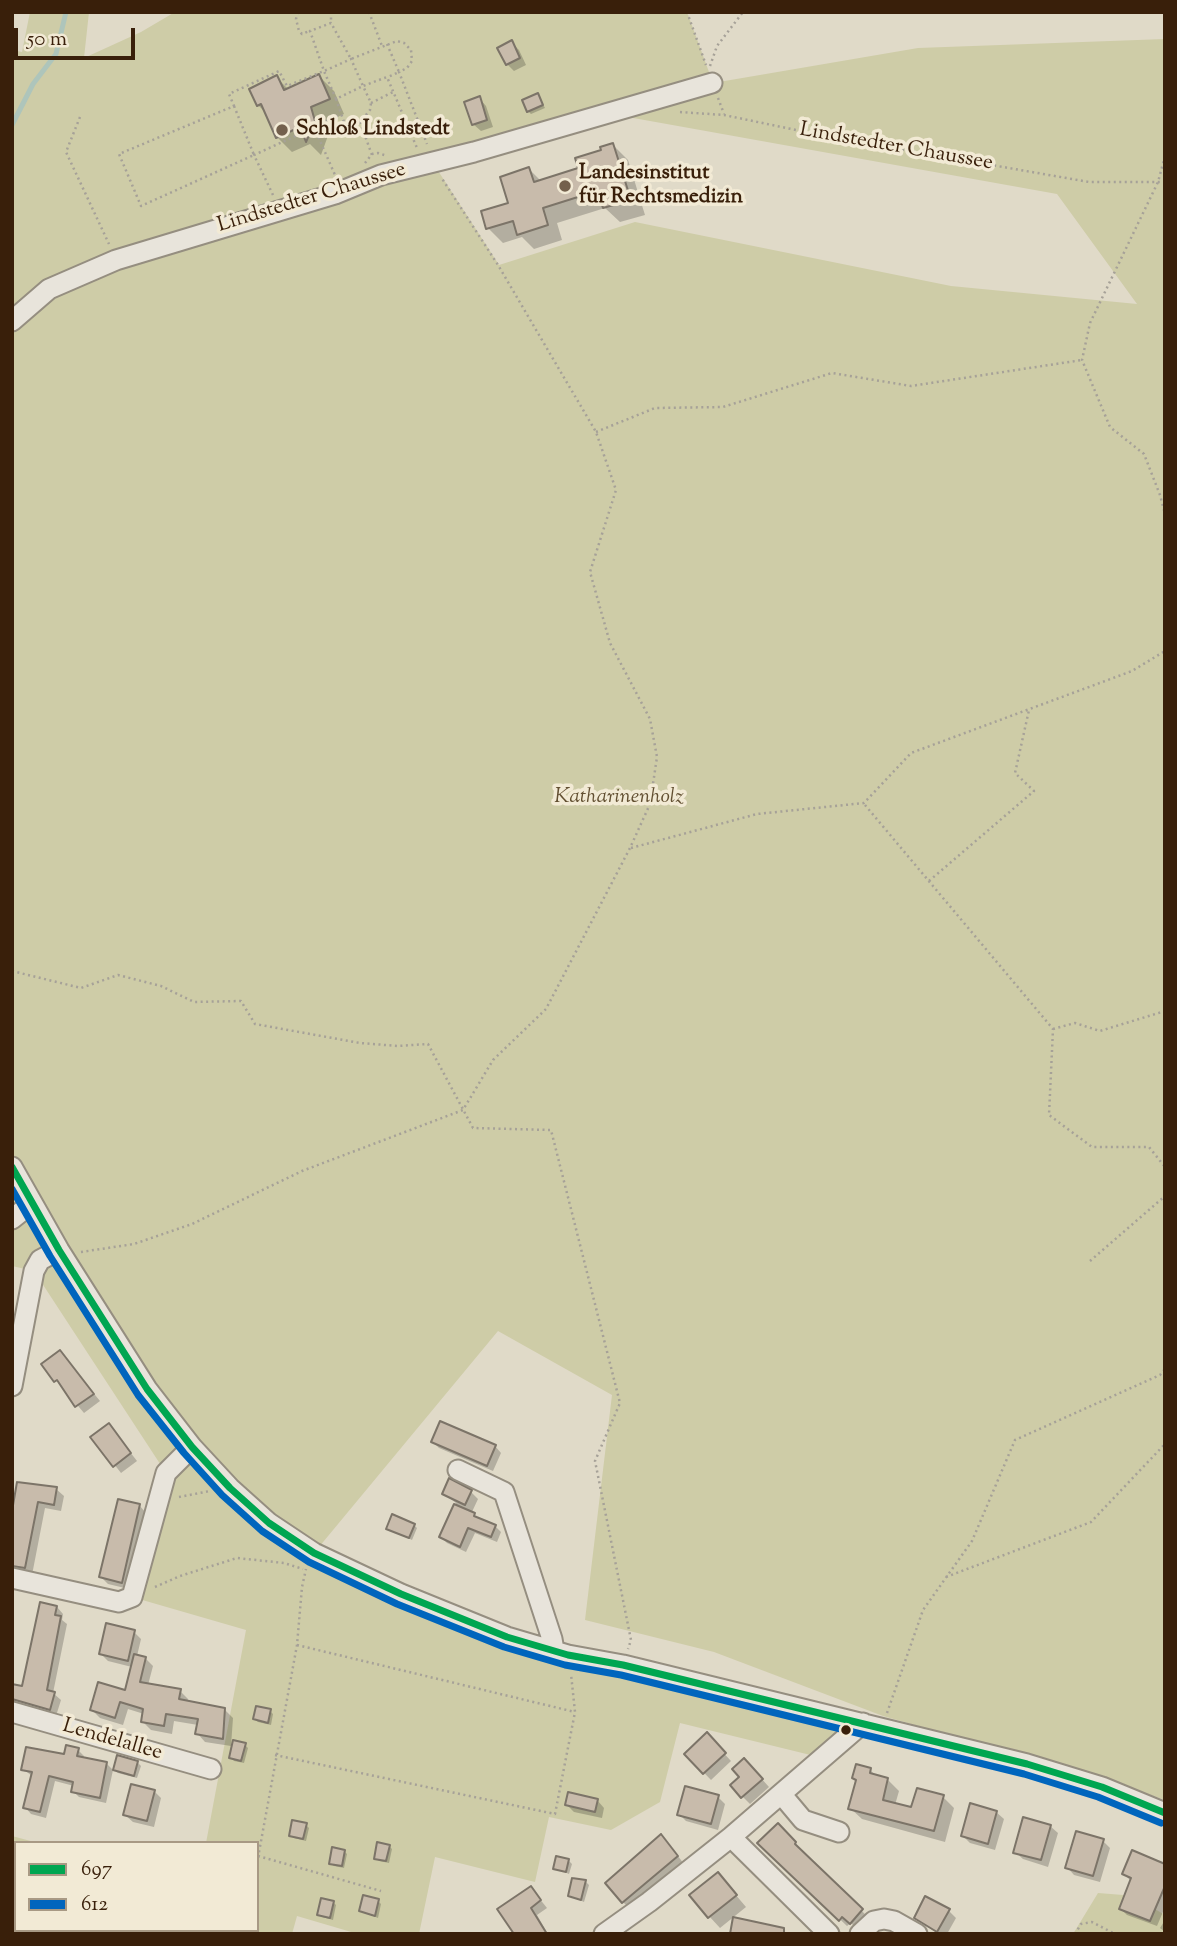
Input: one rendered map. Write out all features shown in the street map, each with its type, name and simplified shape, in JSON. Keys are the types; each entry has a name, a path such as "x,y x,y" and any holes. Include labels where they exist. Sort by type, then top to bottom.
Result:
{"street":[{"name":"Lindstedter Chaussee","path":"12,321 49,289 116,260 335,194 381,176 615,113 710,77"},
{"path":"12,1167 62,1254 148,1389 192,1447 230,1488 310,1561 495,1632 561,1652 1027,1764 1102,1787 1165,1813"},
{"path":"12,1219 32,1203"},
{"path":"12,1386 34,1271 40,1260 62,1254"},
{"path":"12,1578 119,1602 132,1597 166,1473 192,1447"},
{"path":"458,1471 504,1492 552,1639 561,1652"},
{"name":"Lendelallee","path":"12,1713 211,1769"},
{"path":"604,1934 731,1837 863,1723"},
{"path":"782,1795 803,1820 839,1832"},
{"path":"731,1837 829,1934"},
{"path":"860,1934 874,1921 884,1919 894,1921 917,1934"}],"path":[{"path":"298,12 296,19 302,34 331,23"},
{"path":"331,12 331,23 371,103 370,110 360,122"},
{"path":"369,12 382,46"},
{"path":"687,12 710,77"},
{"path":"710,77 717,46 743,12"},
{"path":"310,31 344,122 360,122"},
{"path":"280,210 229,94 279,71 286,86 397,41 411,50 412,61 407,68 336,99"},
{"path":"387,44 427,144 417,149 387,77"},
{"path":"371,103 393,92"},
{"path":"234,106 119,154 141,206 302,132"},
{"name":"Lindstedter Chaussee","path":"669,112 724,115 820,135 1089,182 1165,182"},
{"path":"338,181 313,127 341,114"},
{"path":"80,117 66,152 116,260"},
{"path":"360,122 381,176"},
{"path":"1165,156 1158,182 1090,323 1082,360 1110,426 1144,454 1165,514"},
{"path":"62,1254 134,1244 192,1224 302,1171 463,1110 493,1060 546,1009 650,804 657,757 650,719 610,643 590,572 617,490 596,432 498,265 432,162"},
{"path":"596,432 655,408 723,407 832,373 911,386 1082,360"},
{"path":"630,848 757,814 864,803 911,753 1132,671 1165,651"},
{"path":"929,881 1034,791 1015,773 1029,710"},
{"path":"864,803 1053,1029 1049,1115 1093,1147 1149,1147 1165,1167"},
{"path":"12,971 81,988 118,975 161,986 194,1002 241,1001 254,1024 360,1043 398,1046 428,1044 473,1128 551,1130 620,1403 595,1461 631,1640 623,1665"},
{"path":"1053,1029 1075,1023 1100,1031 1165,1011"},
{"path":"1090,1261 1165,1196"},
{"path":"882,1728 923,1610 972,1541 1015,1440 1160,1375 1165,1369"},
{"path":"946,1577 1091,1522 1165,1444"},
{"path":"158,1500 230,1488"},
{"path":"132,1597 180,1576 237,1558 284,1563 310,1561 302,1587 297,1645 259,1850"},
{"path":"297,1645 575,1712"},
{"path":"275,1755 555,1814 575,1712 561,1652"},
{"path":"259,1856 382,1891"},
{"path":"1075,1934 1081,1924 1092,1922 1115,1934"}],"green space":[{"name":"Katharinenholz","path":"30,12 89,12 84,58 141,32 175,12 687,12 713,83 918,48 1165,39 1165,1800 1099,1777 883,1716 714,1652 585,1620 612,1395 498,1331 314,1553 507,1637 863,1723 835,1761 680,1723 660,1802 611,1830 549,1817 535,1882 435,1857 419,1934 358,1934 297,1916 292,1934 12,1934 12,1836 31,1841 14,1841 14,1932 259,1932 259,1841 206,1841 246,1630 132,1597 166,1473 34,1271 12,1266 12,50 22,52","holes":["611,114 1057,194 1137,304 951,286 635,222 499,265 433,163"]},
{"path":"1098,1893 1123,1895 1165,1915 1165,1934 1073,1934"}],"building":[{"path":"512,40 520,58 506,65 497,48"},
{"name":"Schloß Lindstedt","path":"319,74 330,99 311,107 315,121 306,142 300,127 276,138 261,104 257,106 249,89 277,75 284,90"},
{"path":"538,93 543,105 527,112 522,100"},
{"path":"480,96 487,120 472,125 464,102"},
{"name":"Landesinstitut für Rechtsmedizin","path":"613,143 631,200 603,208 597,191 543,208 548,225 517,235 513,221 486,229 481,211 508,203 500,177 529,167 534,182 578,168 575,158 601,150 600,147"},
{"path":"60,1350 94,1394 75,1407 57,1380 54,1382 41,1364"},
{"path":"440,1421 496,1445 487,1466 431,1442"},
{"path":"109,1423 131,1453 113,1467 90,1437"},
{"path":"449,1478 472,1490 465,1505 442,1494"},
{"path":"17,1482 57,1487 54,1505 38,1502 25,1568 12,1566 12,1511"},
{"path":"118,1499 140,1504 122,1583 99,1577"},
{"path":"454,1504 496,1525 491,1537 468,1528 460,1547 439,1537"},
{"path":"392,1514 415,1524 409,1538 386,1529"},
{"path":"40,1602 57,1606 55,1615 61,1616 47,1690 55,1692 50,1710 12,1699 12,1684 22,1686"},
{"path":"106,1623 135,1630 128,1661 99,1654"},
{"path":"134,1654 146,1657 140,1682 181,1689 179,1699 225,1708 223,1739 195,1734 198,1719 166,1714 164,1726 141,1722 143,1709 120,1702 115,1718 90,1710 98,1682 125,1690"},
{"path":"256,1706 271,1709 268,1723 253,1719"},
{"path":"707,1732 726,1753 703,1774 684,1754"},
{"path":"233,1740 246,1743 241,1761 229,1758"},
{"path":"66,1745 79,1748 77,1756 107,1762 100,1798 71,1792 73,1782 49,1776 40,1812 23,1808 32,1772 21,1770 26,1747 64,1754"},
{"path":"117,1755 138,1761 134,1776 113,1770"},
{"path":"744,1758 763,1779 741,1798 730,1785 739,1777 732,1769"},
{"path":"856,1764 871,1768 870,1773 888,1778 883,1800 911,1807 917,1788 944,1795 934,1831 848,1809 856,1780 852,1778"},
{"path":"131,1784 155,1790 147,1821 123,1815"},
{"path":"685,1786 719,1795 711,1824 677,1815"},
{"path":"568,1792 598,1799 595,1812 565,1805"},
{"path":"970,1803 997,1811 988,1844 961,1836"},
{"path":"1023,1817 1051,1825 1041,1860 1013,1853"},
{"path":"292,1820 307,1823 303,1839 289,1836"},
{"path":"778,1823 795,1844 863,1909 850,1924 842,1917 839,1921 757,1843"},
{"path":"1076,1831 1104,1839 1093,1876 1065,1868"},
{"path":"661,1834 678,1856 622,1903 605,1883"},
{"path":"377,1842 390,1845 386,1861 374,1859"},
{"path":"332,1847 345,1850 342,1866 329,1864"},
{"path":"1132,1850 1165,1864 1165,1886 1150,1921 1119,1909 1131,1878 1122,1874"},
{"path":"556,1856 569,1859 566,1872 553,1869"},
{"path":"718,1872 737,1895 708,1918 689,1895"},
{"path":"572,1878 586,1880 581,1900 568,1896"},
{"path":"531,1886 541,1900 531,1908 547,1934 514,1934 497,1909"},
{"path":"363,1895 379,1899 375,1916 359,1911"},
{"path":"925,1896 950,1909 937,1932 914,1918"},
{"path":"321,1898 334,1901 330,1918 317,1915"},
{"path":"733,1917 784,1928 784,1934 730,1934"}],"waterway":[{"path":"12,125 33,84 56,54 66,12"}],"transit line":[{"name":"697","path":"12,1167 59,1250 147,1389 192,1447 230,1488 269,1523 314,1553 401,1594 507,1637 568,1655 623,1665 1027,1764 1102,1787 1165,1813"},
{"name":"612","path":"12,1189 50,1256 138,1395 184,1453 222,1495 262,1531 309,1562 397,1604 504,1647 565,1665 621,1675 1024,1774 1098,1797 1161,1823"}],"place":[{"name":"Schloß Lindstedt","path":"282,130"},
{"name":"Landesinstitut für Rechtsmedizin","path":"565,186"}]}
